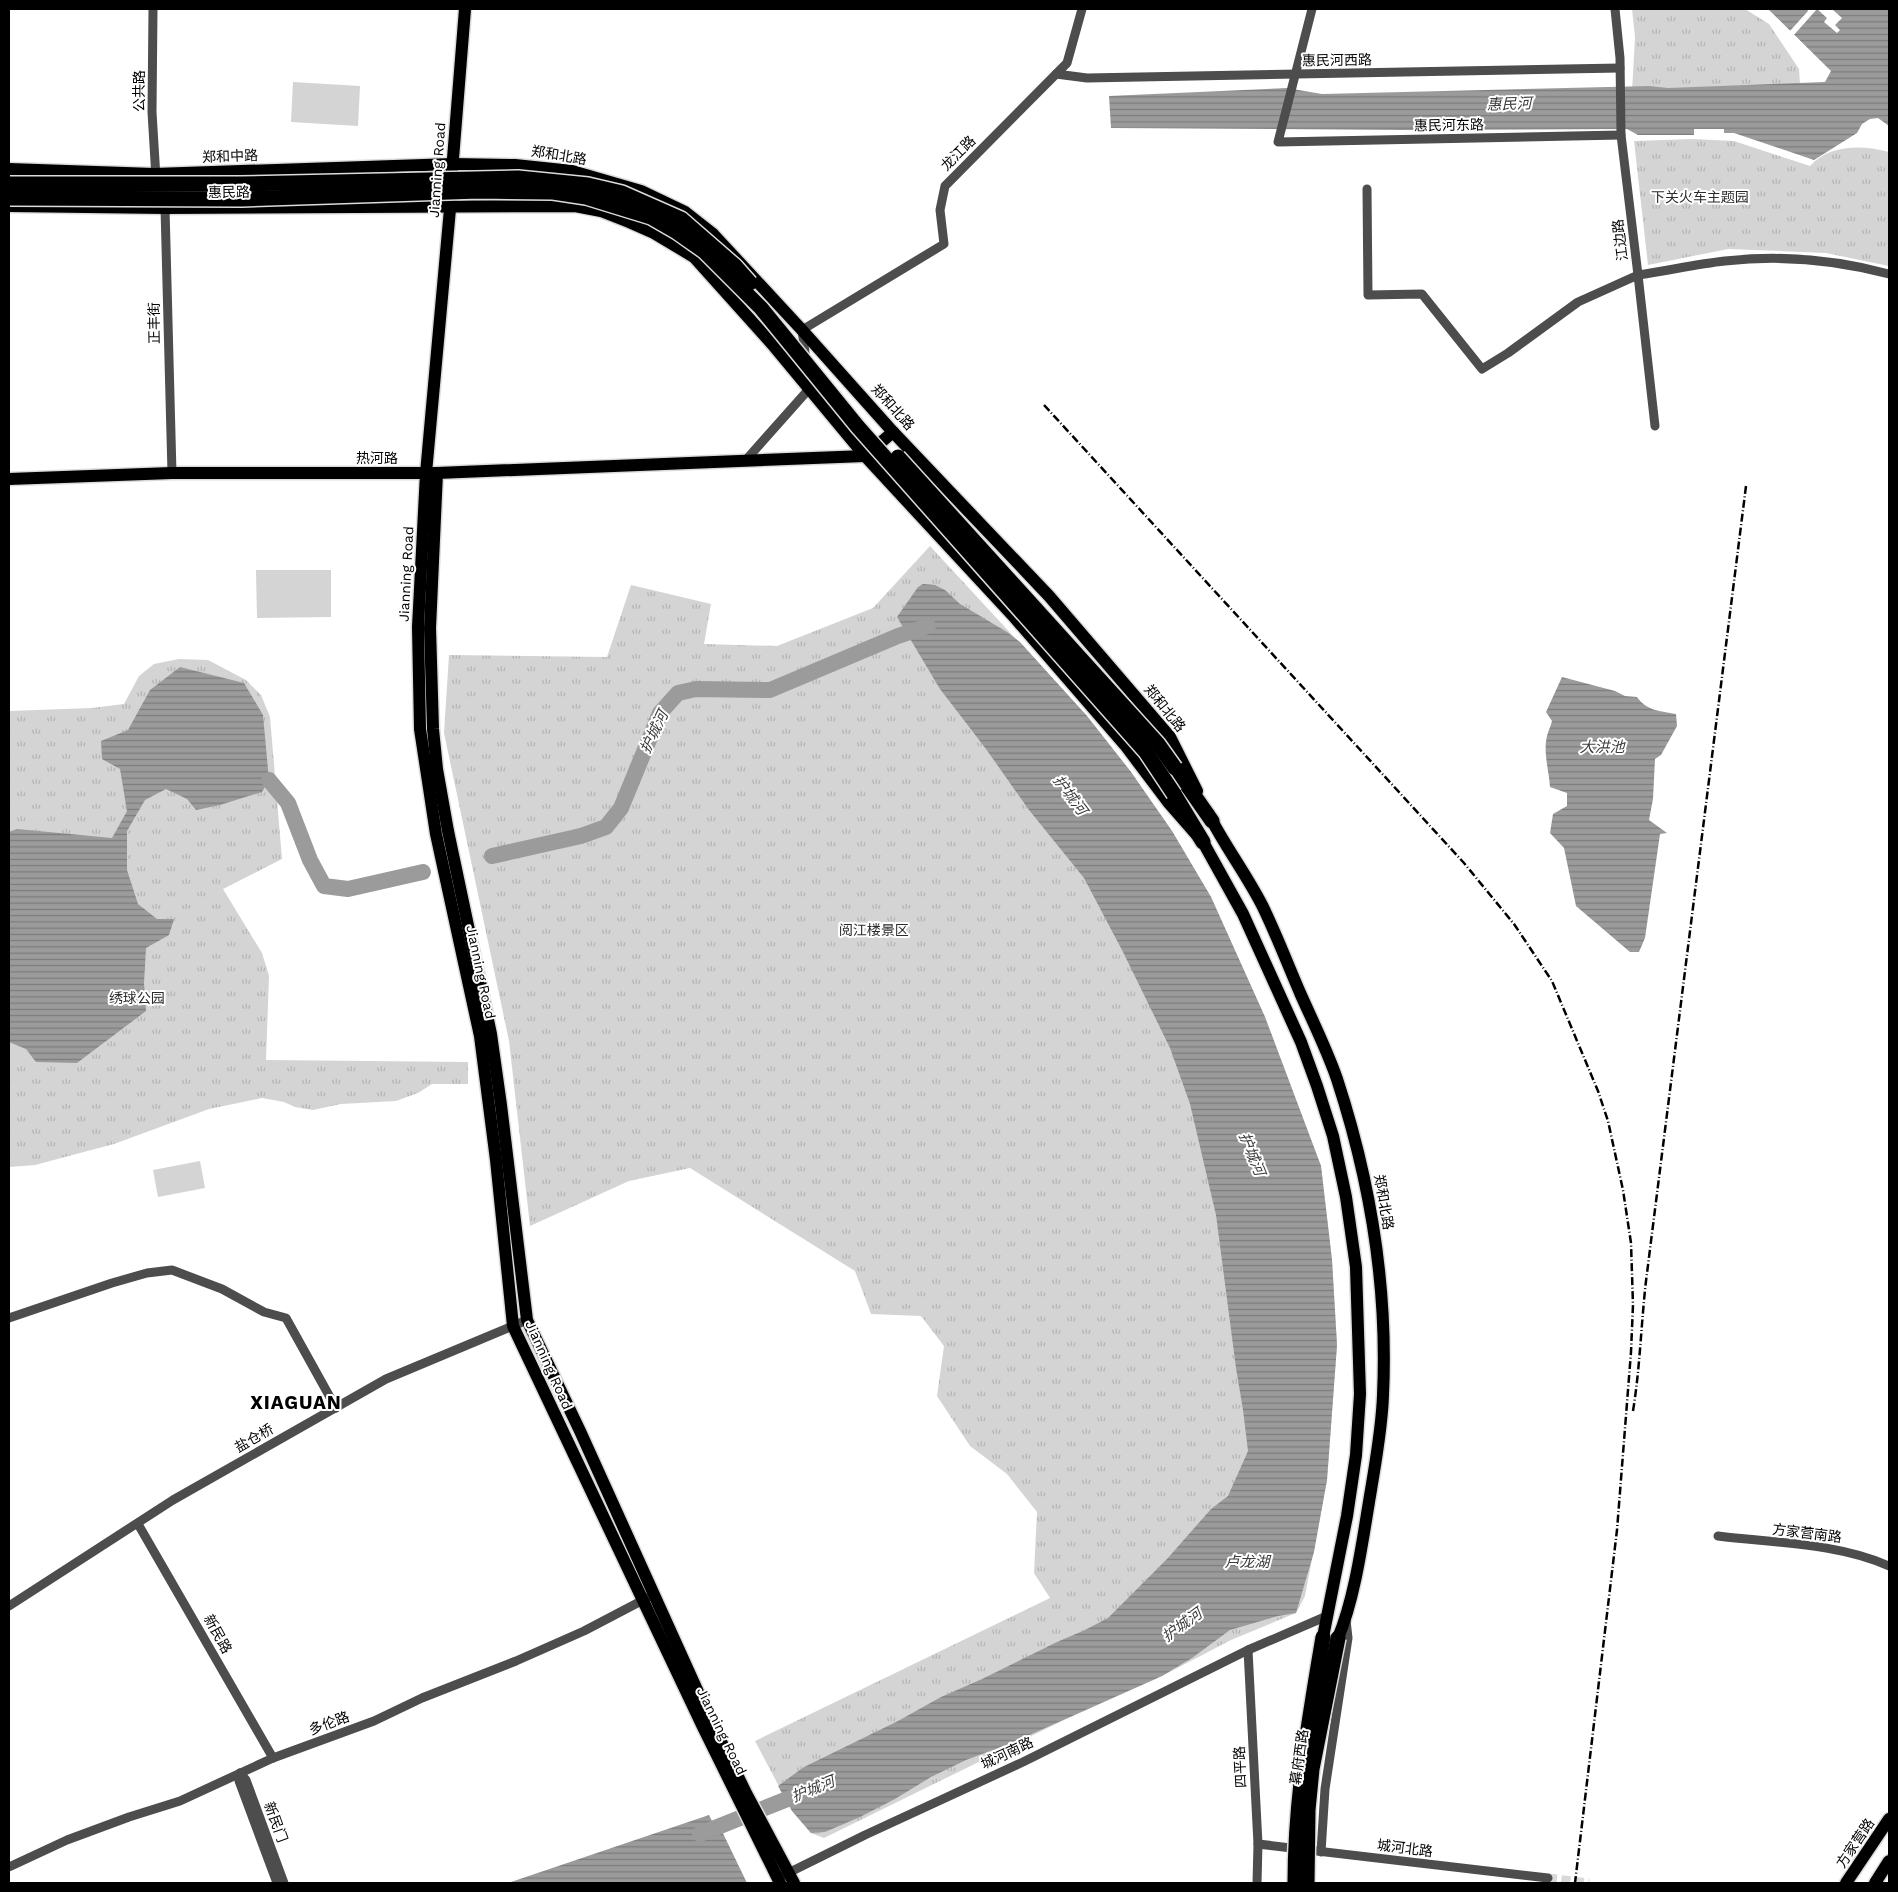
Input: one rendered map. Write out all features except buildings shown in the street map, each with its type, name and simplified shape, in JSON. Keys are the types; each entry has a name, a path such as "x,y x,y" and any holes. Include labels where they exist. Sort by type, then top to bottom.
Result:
{"highway":[{"name":"郑和北路","path":"9,184 241,184 391,179 518,178 588,185 622,193 681,218 735,266 869,426 1152,737 1212,821"},
{"path":"9,198 242,199 478,191 554,192 586,197 651,217 704,251 761,308 865,435 1146,752 1203,842"},
{"name":"幕府西路","path":"1295,1883 1297,1808 1301,1769 1330,1638"},
{"name":"幕府西路","path":"1307,1883 1308,1810 1330,1638"}],"main road":[{"name":"Jianning Road","path":"465,9 418,627 420,729 436,834 480,1036 496,1160 513,1326 648,1597 741,1793 778,1881"},
{"name":"郑和中路","path":"9,169 154,174 453,164"},
{"name":"郑和北路","path":"453,164 515,165 572,171 641,191 685,212 713,234 893,432 1049,596 1170,737 1212,821 1262,906 1320,1037 1336,1076 1352,1126 1368,1194 1378,1267 1384,1337 1383,1396 1377,1457 1346,1618 1330,1638"},
{"name":"惠民路","path":"9,206 165,208 450,206"},
{"path":"450,206 576,206 601,211 654,233 694,257 772,344 865,456 1016,618 1125,745 1168,802 1203,842 1243,914 1301,1042 1332,1136 1346,1197 1356,1267 1360,1394 1356,1455 1347,1516 1327,1616 1330,1638"},
{"path":"865,456 893,432"},
{"name":"热河路","path":"9,479 172,473 431,473 865,456"},
{"name":"Jianning Road","path":"431,473 431,696 437,769 448,831 491,1034 527,1320 648,1597"},
{"name":"Jianning Road","path":"741,1793 789,1873"},
{"name":"方家营路","path":"1846,1883 1889,1819"},
{"path":"1875,1883 1889,1861"}],"street":[{"name":"公共路","path":"153,9 152,112 154,174"},
{"name":"龙江路","path":"802,330 944,244 940,210 945,186 1067,63 1082,9"},
{"path":"1294,77 1312,9"},
{"name":"江边路","path":"1615,9 1620,80 1621,135 1638,275 1726,261 1780,259 1836,263 1889,274"},
{"name":"惠民河西路","path":"1056,74 1087,78 1294,77 1620,68"},
{"name":"惠民河东路","path":"1294,77 1278,139 1621,135"},
{"name":"正丰街","path":"154,174 165,208 172,473"},
{"path":"1367,190 1368,295 1422,294 1482,369 1508,353 1578,302 1638,275 1655,426"},
{"path":"745,461 809,389 802,330"},
{"path":"9,1318 112,1283 147,1273 172,1270 222,1290 264,1312 286,1318 336,1408"},
{"name":"盐仓桥","path":"9,1606 173,1500 386,1379 527,1320"},
{"name":"新民路","path":"138,1524 273,1758"},
{"name":"方家营南路","path":"1718,1536 1847,1551 1889,1566"},
{"name":"多伦路","path":"9,1867 67,1840 129,1817 180,1802 273,1758 374,1721 422,1698 516,1661 584,1631 648,1597"},
{"name":"城河南路","path":"778,1881 789,1873 865,1835 1040,1753 1248,1650 1327,1616"},
{"path":"1321,1852 1324,1789 1348,1638 1346,1618"},
{"name":"四平路","path":"1248,1650 1258,1844 1257,1883"},
{"path":"240,1773 239,1781 277,1883"},
{"name":"新民门","path":"240,1773 246,1780 284,1883"},
{"name":"城河北路","path":"1258,1844 1548,1878"}],"green space":[{"path":"1632,9 1745,9 1769,24 1799,69 1800,84 1632,92 1635,37"},
{"path":"293,82 360,86 358,126 291,122"},
{"name":"下关火车主题园","path":"1692,139 1734,141 1810,166 1827,154 1847,148 1869,148 1889,152 1889,266 1826,253 1728,249 1648,265 1634,141"},
{"name":"阅江楼景区","path":"930,546 1087,716 1131,772 1172,831 1211,897 1265,1017 1321,1166 1332,1260 1337,1345 1327,1480 1305,1596 1296,1613 1231,1640 1162,1676 1062,1721 824,1838 811,1833 792,1811 755,1741 1050,1598 1034,1573 1037,1512 1007,1474 970,1446 937,1396 944,1346 921,1316 871,1314 855,1271 690,1168 629,1181 530,1226 509,1041 444,733 449,655 607,657 631,585 711,604 704,644 777,646 873,608"},
{"path":"256,570 331,570 331,617 257,618"},
{"name":"绣球公园","path":"179,659 208,660 246,680 261,695 270,717 282,859 223,889 262,953 269,976 266,1060 468,1062 468,1084 432,1084 418,1093 396,1101 341,1104 313,1110 262,1098 209,1109 114,1144 35,1165 9,1167 9,711 92,708 124,704 139,676 154,664"},
{"path":"200,1161 205,1188 158,1197 153,1170"}],"water":[{"name":"惠民河","path":"1768,9 1889,9 1889,126 1878,118 1870,119 1862,124 1857,133 1814,160 1734,133 1724,133 1724,129 1694,129 1694,135 1638,135 1627,129 1111,128 1109,96 1287,88 1322,94 1649,86 1668,88 1825,82 1831,71"},
{"name":"卢龙湖","path":"923,584 935,585 945,590 960,604 1020,642 1087,716 1131,772 1172,831 1211,897 1265,1017 1321,1166 1332,1260 1337,1345 1327,1480 1314,1552 1296,1613 1278,1616 1230,1630 1192,1658 1162,1676 1014,1742 966,1760 931,1777 860,1817 825,1832 811,1833 792,1811 778,1786 804,1767 898,1721 941,1697 1108,1618 1167,1559 1211,1509 1228,1496 1248,1451 1216,1215 1190,1104 1170,1048 1084,878 1029,810 986,749 940,689 897,617 918,587"},
{"path":"180,667 244,683 263,715 269,780 262,792 196,810 187,799 166,789 145,800 127,831 127,870 138,904 157,919 174,919 169,935 146,948 144,983 146,1011 77,1063 36,1062 26,1049 9,1042 9,832 17,829 112,838 127,811 120,769 102,759 101,741 128,730 150,690"},
{"name":"大洪池","path":"1562,677 1615,691 1625,696 1637,697 1650,708 1676,714 1677,726 1661,755 1655,759 1653,799 1649,820 1667,833 1660,834 1645,938 1639,952 1630,952 1576,906 1564,848 1550,833 1553,814 1567,806 1567,793 1550,787 1546,748 1547,736 1552,721 1546,712"},
{"path":"709,1815 714,1825 718,1823 747,1883 508,1883"}],"pier":[{"path":"1807,9 1817,9 1793,36 1789,32 1808,11"},
{"path":"1817,9 1832,9 1842,18 1835,25 1840,30 1837,33 1824,22 1827,18"}],"waterway":[{"name":"护城河","path":"492,856 581,836 606,827 621,808 660,713 678,693 696,689 770,690 898,636 928,626"},
{"path":"269,780 288,803 310,860 324,886 348,889 423,872"},
{"name":"护城河","path":"700,1834 805,1792"}],"tunnel":[{"path":"1548,1878 1589,1883"}],"railway":[{"path":"1044,405 1464,863 1514,924 1552,981 1598,1091 1608,1121 1623,1190 1631,1243 1633,1305 1617,1530 1575,1883"},
{"path":"1633,1411 1646,1281 1746,486"}],"district":[{"name":"XIAGUAN","path":"296,1402"}]}
